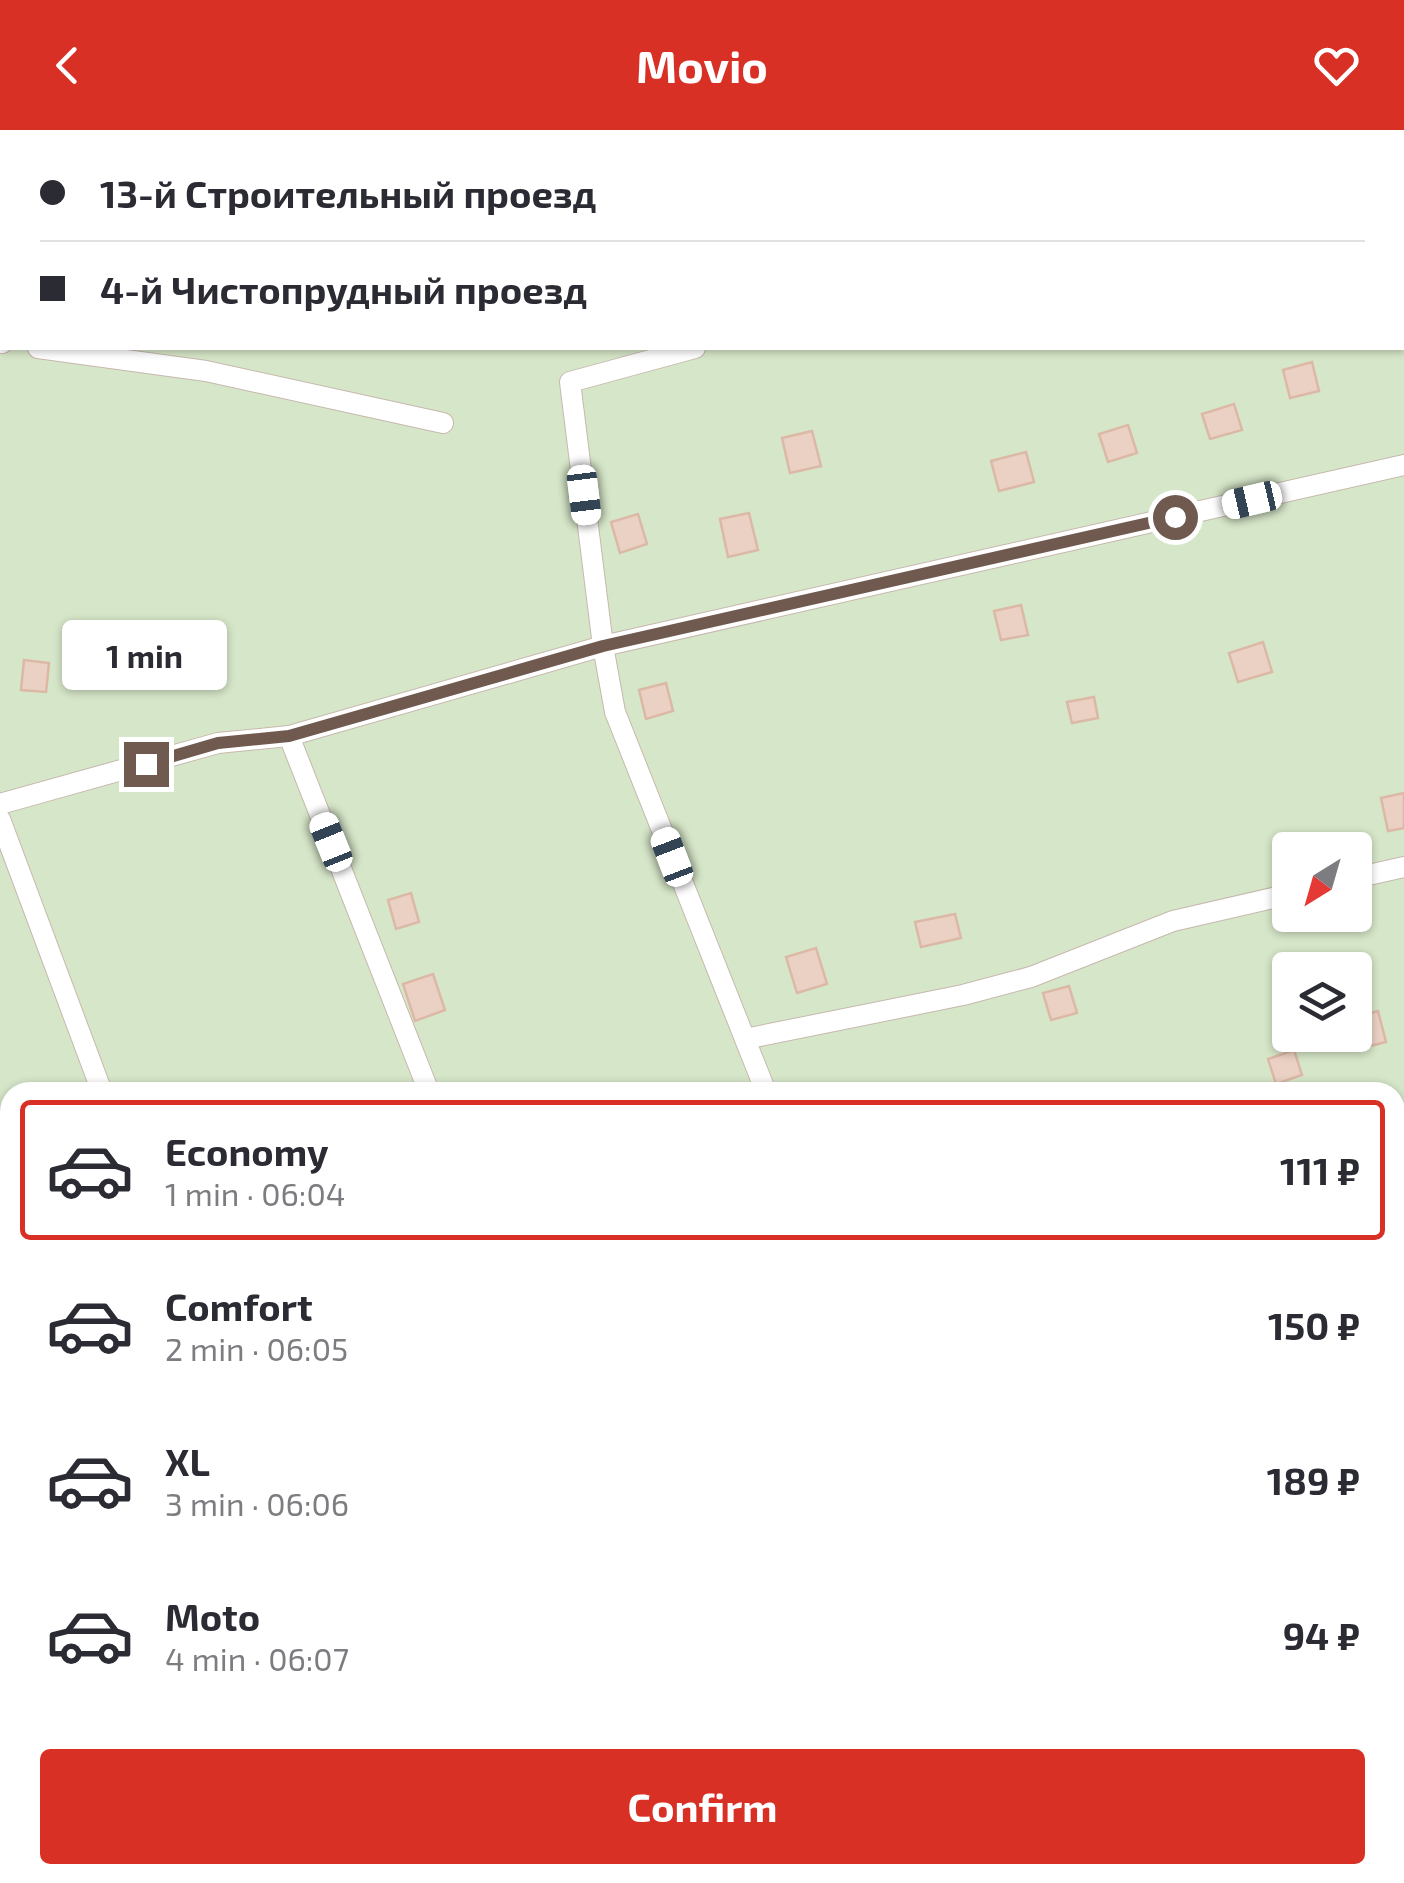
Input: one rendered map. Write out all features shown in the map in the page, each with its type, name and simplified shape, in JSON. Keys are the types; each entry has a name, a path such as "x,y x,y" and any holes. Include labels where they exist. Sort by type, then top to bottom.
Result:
{"lane":[{"path":"53,350 206,370 443,423"},
{"path":"688,350 570,382 615,712 762,1082"},
{"path":"0,804 218,743 289,736 603,646 1404,465"},
{"path":"289,736 425,1082"},
{"path":"0,819 98,1082"},
{"path":"1372,874 1404,867"},
{"path":"744,1039 1014,982 1174,921 1272,898"}],"green space":[{"path":"0,350 1404,350 1404,1082 0,1082"}],"building":[{"path":"1312,362 1319,391 1290,398 1283,370"},
{"path":"1234,404 1242,430 1210,439 1202,414"},
{"path":"1128,425 1137,453 1108,462 1099,434"},
{"path":"812,431 821,466 790,473 782,438"},
{"path":"1026,452 1034,482 999,491 991,461"},
{"path":"749,513 758,550 728,557 720,519"},
{"path":"638,514 647,544 620,553 611,522"},
{"path":"1021,605 1028,635 1001,640 994,611"},
{"path":"1263,642 1272,672 1238,682 1229,653"},
{"path":"24,660 49,663 46,692 21,690"},
{"path":"666,683 673,711 646,719 639,690"},
{"path":"1094,697 1098,718 1072,723 1067,702"},
{"path":"1404,793 1404,828 1388,831 1381,798"},
{"path":"411,893 419,922 396,929 388,900"},
{"path":"955,914 961,938 921,947 915,922"},
{"path":"816,948 827,984 797,993 786,957"},
{"path":"433,974 445,1010 415,1021 403,984"},
{"path":"1069,986 1077,1013 1051,1020 1043,993"},
{"path":"1378,1011 1386,1042 1372,1046 1372,1013"},
{"path":"1295,1052 1302,1075 1275,1082 1268,1059"}],"route":[{"path":"146,764 218,743 289,736 603,646 1175,517"}]}
